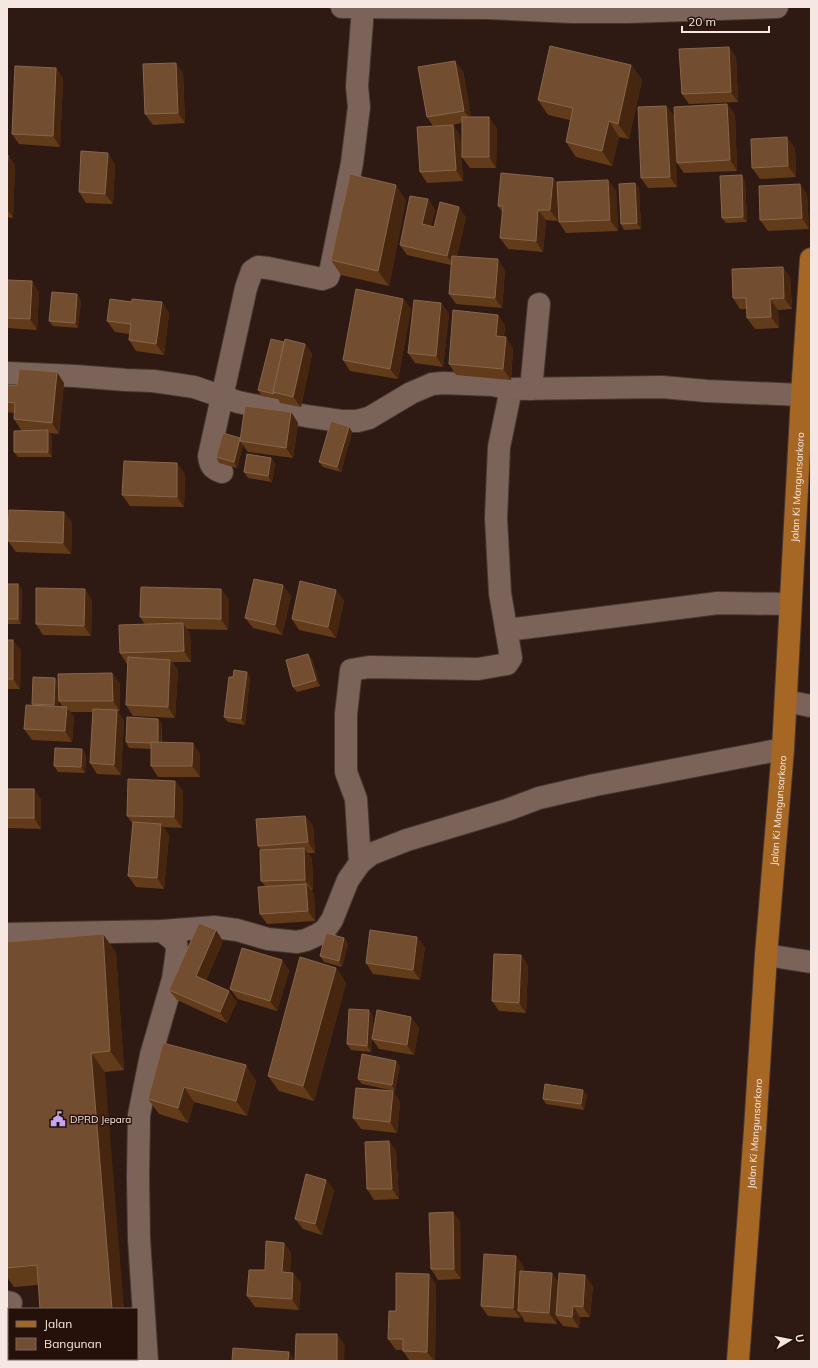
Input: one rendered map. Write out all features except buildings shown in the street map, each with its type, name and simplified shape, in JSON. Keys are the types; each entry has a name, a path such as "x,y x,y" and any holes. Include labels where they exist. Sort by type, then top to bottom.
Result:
{"main road":[{"name":"Jalan Ki Mangunsarkoro","path":"738,1361 766,955 783,749 790,604 811,259"}],"street":[{"path":"342,7 572,9 628,12 777,7"},
{"path":"222,472 212,467 210,464 210,456 246,288 252,271 258,267 268,268 322,279 328,277 331,268 352,163 359,107 357,86 363,8"},
{"path":"360,863 356,799 346,772 346,714 351,670 370,667 478,669 507,664 511,658 500,592 496,518 499,447 521,389 539,304"},
{"path":"7,373 153,381 194,387 238,402 306,416 341,421 357,421 369,418 411,393 432,384 443,383 493,385 521,389 662,387 708,391 802,395"},
{"path":"507,630 718,603 790,604"},
{"path":"786,701 811,706"},
{"path":"7,934 162,931 214,927 238,930 268,939 297,942 306,940 325,930 332,920 348,880 360,863 371,854 407,840 507,810 539,798 595,785 783,749"},
{"path":"147,1361 139,1239 139,1115 151,1055 173,979 177,951 176,942 162,931"},
{"path":"766,955 811,962"}],"place":[{"name":"DPRD Jepara","path":"58,1119"}]}
